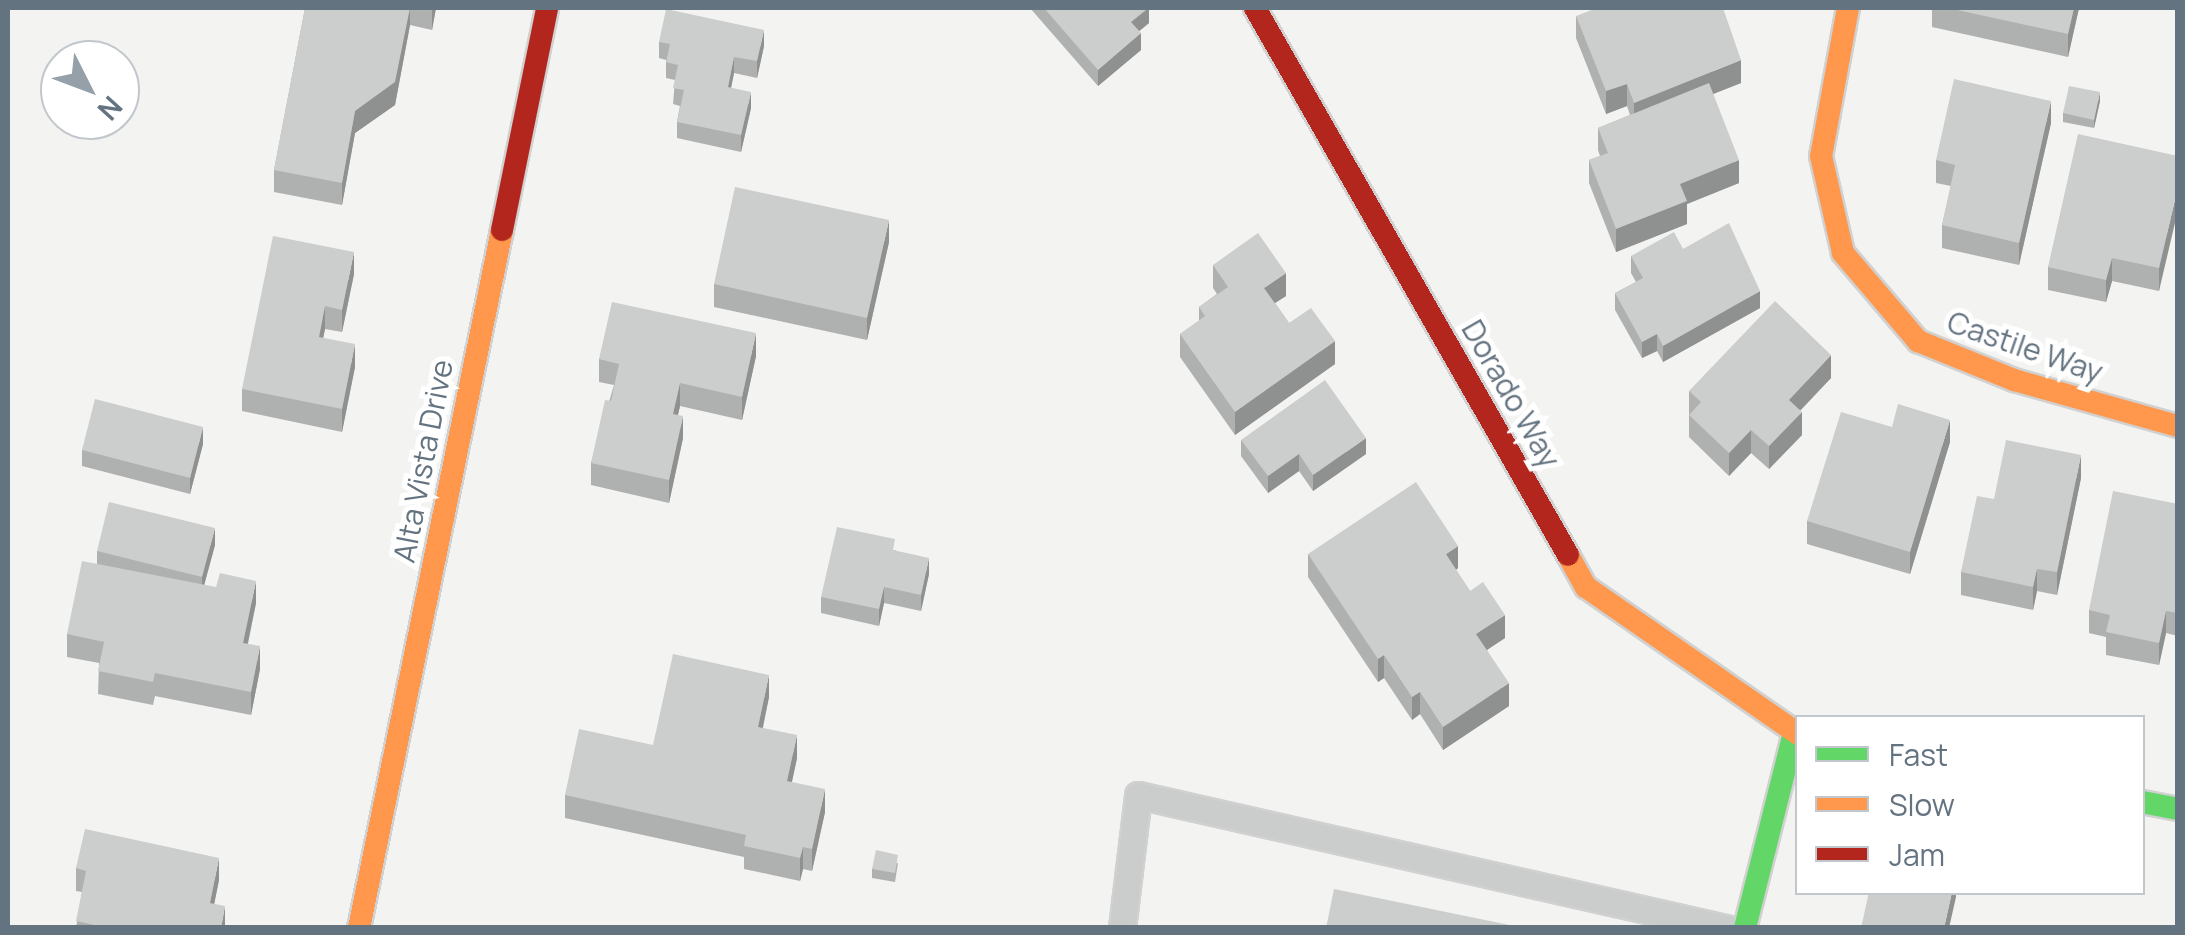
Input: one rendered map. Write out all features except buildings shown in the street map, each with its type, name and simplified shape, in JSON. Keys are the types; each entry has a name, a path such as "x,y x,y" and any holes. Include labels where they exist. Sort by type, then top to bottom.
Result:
{"street":[{"name":"Alta Vista Drive","path":"359,928 547,8"},
{"name":"Dorado Way","path":"1255,8 1586,587 1795,732"},
{"name":"Castile Way","path":"1848,8 1821,156 1843,253 1918,342 2014,380 2178,426"},
{"path":"1746,928 1795,737"},
{"path":"2145,803 2178,809"}],"lane":[{"path":"1122,928 1138,794 1726,928"}],"traffic: fast":[{"path":"1745,928 1794,733"},
{"path":"2145,803 2178,809"}],"traffic: slow":[{"path":"1848,8 1821,156 1843,253 1918,341 2014,380 2178,426"},
{"path":"359,928 502,230"},
{"path":"1568,555 1586,587 1795,732"}],"traffic: jam":[{"path":"502,230 547,8"},
{"path":"1255,8 1568,555"}]}
